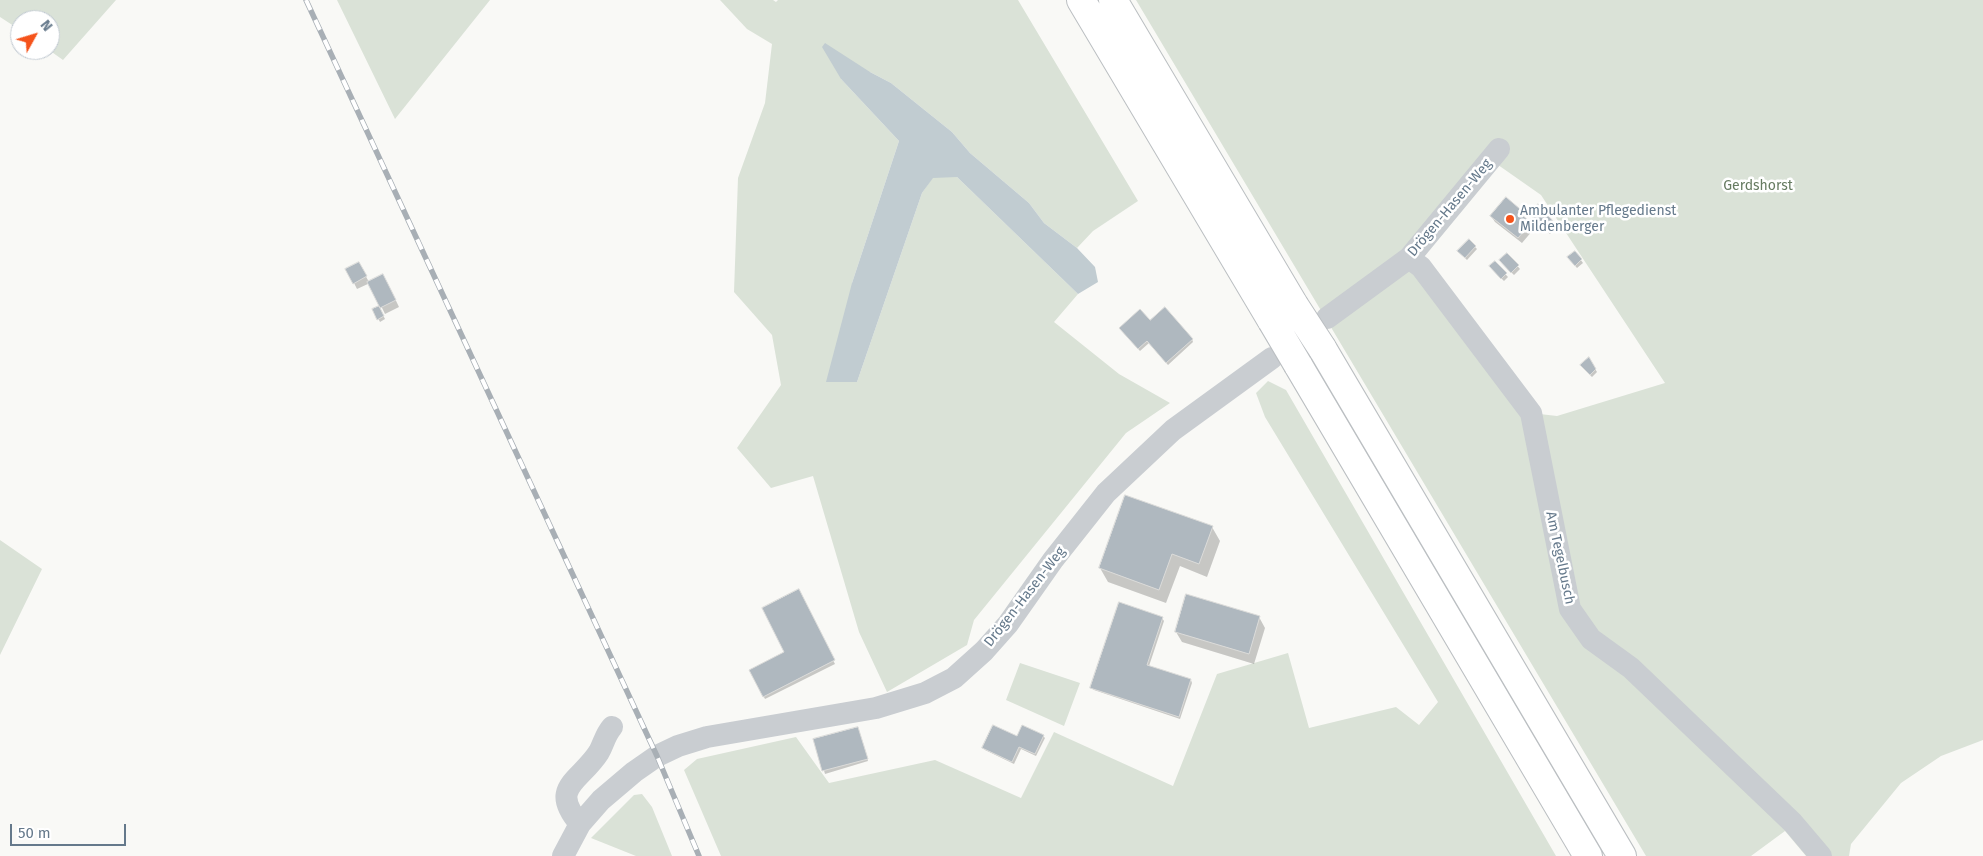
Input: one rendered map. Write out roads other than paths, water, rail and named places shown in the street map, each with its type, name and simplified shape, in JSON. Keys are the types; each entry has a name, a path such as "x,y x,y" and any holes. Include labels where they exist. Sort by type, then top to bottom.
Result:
{"highway":[{"path":"1081,0 1588,856"},
{"path":"1113,0 1294,305 1322,348 1622,856"}],"street":[{"name":"Drögen-Hasen-Weg","path":"1327,318 1409,258 1499,149"},
{"name":"Am Tegelbusch","path":"1409,258 1422,267 1531,413 1570,609 1591,639 1631,668 1794,823 1821,856"},
{"name":"Drögen-Hasen-Weg","path":"574,840 601,800 634,772 657,756 678,746 707,737 876,708 925,693 954,678 984,651 1008,624 1053,560 1106,493 1173,430 1272,358"},
{"path":"574,840 565,799 567,790 599,751 605,735 612,727"}],"railway":[{"path":"306,0 657,756 699,856"}],"place":[{"name":"Ambulanter Pflegedienst Mildenberger","path":"1510,219"}],"park label":[{"name":"Gerdshorst","path":"1758,186"}]}
